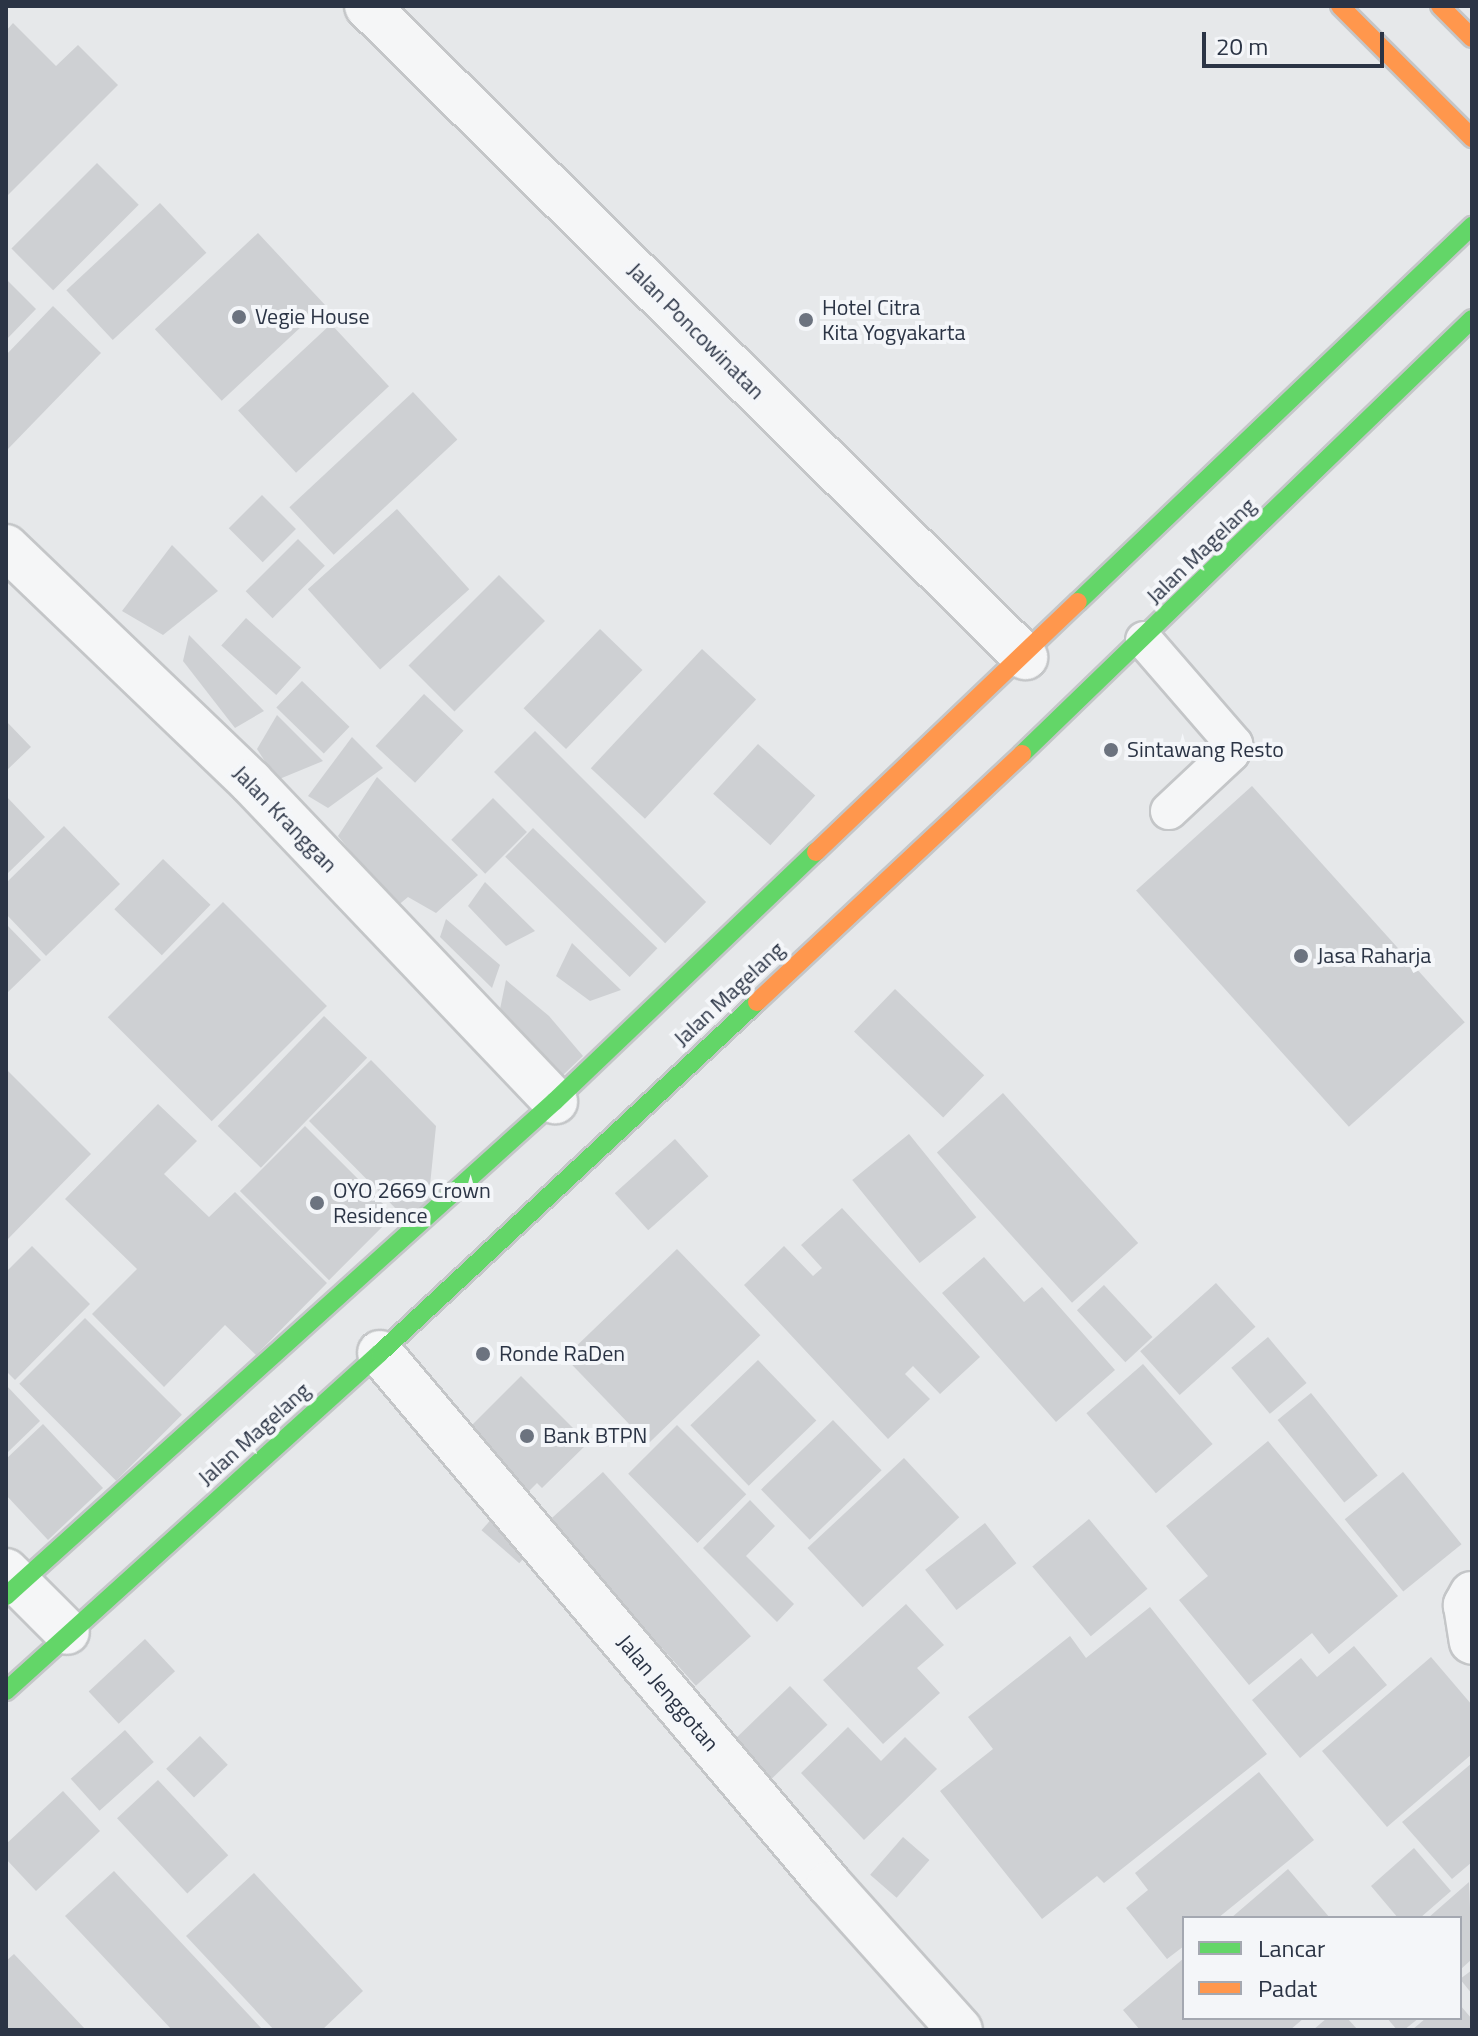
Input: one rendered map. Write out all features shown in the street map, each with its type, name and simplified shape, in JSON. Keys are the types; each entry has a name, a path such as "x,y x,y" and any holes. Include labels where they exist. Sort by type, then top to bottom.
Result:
{"main road":[{"path":"1340,6 1472,138"},
{"path":"1440,6 1472,38"},
{"name":"Jalan Magelang","path":"10,1584 555,1101 1025,657 1472,226"},
{"name":"Jalan Magelang","path":"6,1691 67,1632 380,1353 1144,640 1472,319"}],"street":[{"name":"Jalan Poncowinatan","path":"367,6 1025,657"},
{"name":"Jalan Kranggan","path":"6,547 251,782 555,1101"},
{"name":"Jalan Jenggotan","path":"380,1353 829,1884 960,2030"},
{"path":"10,1584 67,1632"},
{"path":"1472,1594 1466,1605 1472,1642"}],"lane":[{"path":"1144,640 1234,744 1169,811"}],"building":[{"path":"13,23 56,66 78,45 118,85 6,197 6,31"},
{"path":"97,163 139,205 53,290 11,249"},
{"path":"160,203 206,253 113,340 66,290"},
{"name":"Vegie House","path":"258,233 325,305 222,401 155,329"},
{"path":"6,279 36,309 6,340"},
{"path":"53,306 101,353 6,451 6,355"},
{"path":"331,324 389,386 296,473 238,411"},
{"path":"413,392 457,440 334,555 289,507"},
{"path":"262,495 296,529 263,562 229,528"},
{"path":"397,509 469,589 380,670 308,589"},
{"path":"298,539 325,566 273,618 246,591"},
{"path":"172,545 218,591 163,635 122,611"},
{"path":"499,575 545,621 454,711 408,666"},
{"path":"246,618 301,668 276,695 221,645"},
{"path":"600,629 642,670 566,749 524,708"},
{"path":"189,635 264,711 235,728 183,661"},
{"path":"702,649 756,699 645,819 591,768"},
{"path":"302,681 349,727 324,753 276,708"},
{"path":"424,694 463,731 415,783 376,746"},
{"path":"277,715 323,761 277,780 257,749"},
{"path":"6,721 31,747 6,771"},
{"path":"535,731 706,902 665,943 494,772"},
{"path":"352,737 383,768 328,808 308,796"},
{"path":"758,744 815,796 770,845 713,794"},
{"path":"377,777 478,875 436,913 408,897 396,907 338,836"},
{"name":"Jasa Raharja","path":"1252,786 1465,1022 1349,1127 1136,890"},
{"path":"6,796 45,837 6,875"},
{"path":"493,798 527,832 485,874 451,840"},
{"path":"64,826 120,884 46,956 6,914 6,883"},
{"path":"533,828 657,948 630,977 505,857"},
{"path":"163,859 210,905 162,955 114,909"},
{"path":"485,882 535,931 506,946 468,906"},
{"path":"223,902 327,1006 212,1121 108,1017"},
{"path":"446,919 500,965 492,988 440,937"},
{"path":"6,924 41,960 6,994"},
{"path":"572,943 621,990 590,1001 556,976"},
{"path":"506,980 549,1016 583,1056 561,1077 499,1014"},
{"path":"895,989 984,1075 943,1118 854,1031"},
{"path":"324,1016 367,1058 261,1168 218,1126"},
{"path":"371,1060 436,1126 428,1205 409,1222 309,1121"},
{"path":"6,1069 91,1154 6,1241"},
{"path":"1003,1093 1138,1243 1072,1303 937,1153"},
{"path":"158,1104 197,1141 164,1174 209,1217 235,1192 327,1283 256,1355 225,1325 164,1387 92,1314 137,1269 65,1199"},
{"name":"OYO 2669 Crown Residence","path":"305,1126 394,1215 329,1280 240,1191"},
{"path":"909,1134 976,1217 920,1263 852,1180"},
{"path":"675,1139 708,1176 648,1230 615,1193"},
{"path":"842,1208 980,1357 940,1394 913,1366 905,1374 930,1399 888,1439 744,1285 784,1246 813,1276 822,1268 801,1245"},
{"path":"32,1246 90,1304 15,1380 6,1371 6,1272"},
{"path":"677,1249 760,1335 648,1444 565,1357"},
{"path":"984,1257 1024,1302 1042,1287 1115,1370 1056,1422 942,1293"},
{"path":"1216,1283 1255,1327 1180,1395 1140,1351"},
{"path":"1104,1285 1152,1337 1125,1362 1077,1310"},
{"path":"85,1318 182,1415 116,1481 19,1384"},
{"path":"1268,1337 1307,1383 1270,1414 1231,1368"},
{"path":"758,1360 816,1420 749,1486 690,1425"},
{"path":"1143,1364 1213,1444 1156,1493 1086,1413"},
{"name":"Bank BTPN","path":"521,1376 588,1443 542,1488 537,1483 528,1492 467,1430"},
{"path":"6,1385 40,1421 6,1454"},
{"path":"1311,1393 1378,1475 1344,1502 1278,1420"},
{"path":"833,1420 882,1470 810,1540 761,1489"},
{"path":"43,1424 103,1488 48,1540 6,1495 6,1459"},
{"path":"677,1425 746,1494 698,1543 628,1474"},
{"path":"1268,1441 1398,1596 1329,1654 1312,1633 1249,1685 1179,1600 1208,1576 1166,1526"},
{"path":"904,1458 959,1517 863,1607 807,1548"},
{"path":"603,1472 751,1636 696,1686 548,1522"},
{"path":"1403,1472 1462,1544 1403,1591 1345,1519"},
{"path":"750,1500 775,1526 746,1556 794,1604 777,1622 703,1548"},
{"path":"494,1516 532,1549 519,1563 482,1530"},
{"path":"1089,1519 1147,1589 1091,1636 1032,1567"},
{"path":"985,1523 1016,1563 957,1610 925,1570"},
{"path":"906,1604 944,1645 917,1668 940,1693 883,1744 823,1680"},
{"path":"1150,1607 1267,1754 1104,1883 1097,1876 1042,1919 940,1791 993,1749 968,1717 1070,1636 1086,1658"},
{"path":"145,1639 175,1671 119,1724 89,1692"},
{"path":"1354,1646 1387,1685 1300,1758 1252,1700 1301,1658 1317,1677"},
{"path":"1431,1657 1472,1705 1472,1754 1387,1827 1322,1751"},
{"path":"790,1686 828,1725 768,1783 730,1744"},
{"path":"848,1727 881,1761 905,1737 937,1769 864,1840 801,1773"},
{"path":"125,1730 154,1762 100,1811 71,1779"},
{"path":"200,1736 228,1765 194,1797 166,1769"},
{"path":"1472,1763 1472,1862 1452,1879 1402,1822"},
{"path":"1259,1772 1314,1840 1220,1916 1182,1916 1182,1948 1167,1959 1126,1908 1148,1890 1135,1873"},
{"path":"158,1780 228,1855 187,1894 117,1818"},
{"path":"63,1791 100,1831 36,1891 6,1859 6,1844"},
{"path":"903,1837 929,1860 897,1898 870,1875"},
{"path":"1414,1848 1451,1891 1422,1916 1396,1916 1371,1886"},
{"path":"1288,1869 1328,1916 1233,1916"},
{"path":"114,1871 263,2030 172,2030 65,1916"},
{"path":"254,1873 363,1991 322,2030 274,2030 186,1936"},
{"path":"1469,1882 1472,1959 1462,1968 1462,1916 1430,1916"},
{"path":"14,1954 86,2030 6,2030 6,1961"},
{"path":"1182,1960 1182,2020 1302,2020 1290,2030 1140,2030 1123,2010"},
{"path":"1472,1970 1472,1994 1462,1982 1462,1978"},
{"path":"1462,2007 1472,2019 1472,2030 1412,2030 1424,2020 1462,2020"},
{"path":"1325,2020 1349,2020 1358,2030 1313,2030"},
{"path":"1389,2020 1416,2020 1404,2030 1397,2030"}],"traffic: fast":[{"path":"1078,602 1472,226"},
{"path":"1022,754 1472,319"},
{"path":"6,1596 555,1101 816,852"},
{"path":"6,1691 380,1353 757,1002"}],"traffic: slow":[{"path":"1340,6 1472,138"},
{"path":"1440,6 1472,38"},
{"path":"816,852 1078,602"},
{"path":"757,1002 1022,754"}],"place":[{"name":"Vegie House","path":"239,317"},
{"name":"Hotel Citra Kita Yogyakarta","path":"806,320"},
{"name":"Sintawang Resto","path":"1111,750"},
{"name":"Jasa Raharja","path":"1301,956"},
{"name":"OYO 2669 Crown Residence","path":"317,1203"},
{"name":"Ronde RaDen","path":"483,1354"},
{"name":"Bank BTPN","path":"527,1436"}]}
